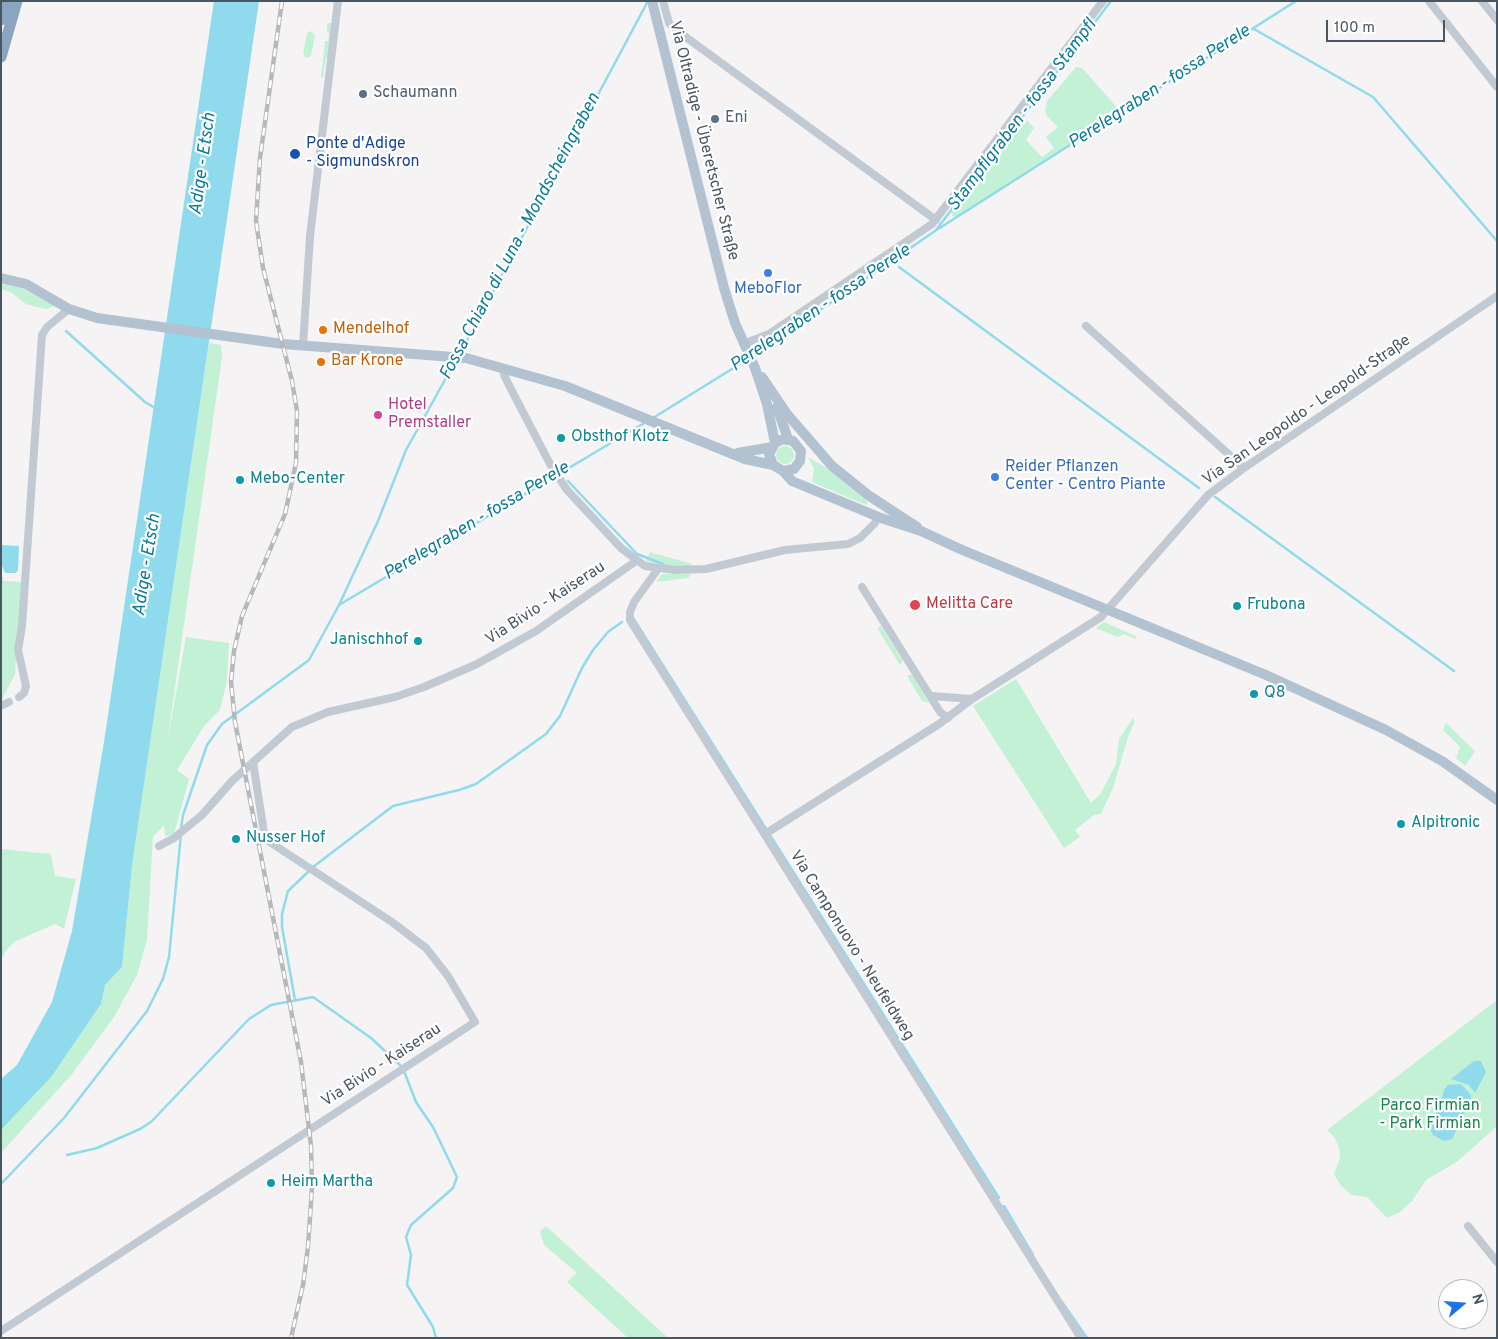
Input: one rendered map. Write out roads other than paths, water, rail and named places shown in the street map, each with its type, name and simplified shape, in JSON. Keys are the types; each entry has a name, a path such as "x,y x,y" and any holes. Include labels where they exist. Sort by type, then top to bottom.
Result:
{"highway":[{"path":"1,20 6,1"},
{"path":"1,57 18,1"},
{"path":"14,14 23,1"}],"main road":[{"name":"Via Oltradige - Überetscher Straße","path":"656,3 724,288 745,348 757,370"},
{"path":"1,278 26,284 69,309 97,318 303,346 466,358 565,386 732,454 773,465 784,471 792,481 881,518 921,530 1107,610 1266,675 1386,730 1442,761 1497,800"},
{"path":"757,370 778,409 788,439 798,445 801,451 801,458 797,467 784,471"},
{"path":"757,370 772,420 773,445 770,458 773,465"},
{"path":"757,370 787,414 832,466 868,495 921,530"},
{"path":"732,454 750,453 788,439"},
{"path":"801,451 832,466"}],"street":[{"path":"303,346 310,236 338,1"},
{"path":"745,348 769,334 936,220 1102,1"},
{"path":"1429,1 1497,87"},
{"path":"1482,1 1497,20"},
{"path":"656,3 669,23 683,35 936,220"},
{"name":"Via San Leopoldo - Leopold-Straße","path":"768,832 948,718 972,699 1076,633 1107,610 1208,495 1244,468 1497,296"},
{"path":"19,697 24,693 26,686 18,650 22,626 42,335 47,327 69,309"},
{"path":"1086,326 1244,468"},
{"path":"505,369 504,375 558,477 574,497 636,561 645,566 658,569 706,569 785,550 848,544 860,538 875,523"},
{"name":"Via Bivio - Kaiserau","path":"159,846 190,826 210,807 232,780 292,727 328,712 395,697 424,687 510,647 636,561"},
{"name":"Via Camponuovo - Neufeldweg","path":"658,569 634,602 630,612 630,620 768,832 1081,1338"},
{"path":"862,587 940,712 948,718"},
{"path":"931,696 972,699"},
{"path":"1,706 9,702"},
{"name":"Via Bivio - Kaiserau","path":"1,1331 475,1022 448,976 426,948 392,922 265,839 253,762"},
{"path":"1468,1226 1497,1262"}],"water":[{"name":"Adige - Etsch","path":"214,1 259,1 132,866 122,967 105,985 101,1004 52,1076 1,1130 1,1079 17,1065 52,1002 72,931 104,742"},
{"path":"1,545 19,546 18,570 16,573 5,573 1,563"},
{"path":"1474,1061 1481,1061 1486,1072 1475,1093 1469,1085 1451,1079"},
{"path":"1461,1084 1471,1095 1471,1100 1452,1139 1444,1141 1433,1135 1429,1127 1439,1108 1444,1090 1448,1085"}],"waterway":[{"name":"Fossa Chiaro di Luna - Mondscheingraben","path":"459,355 648,1"},
{"name":"Stampflgraben - fossa Stampfl","path":"936,230 1111,1"},
{"name":"Perelegraben - fossa Perele","path":"753,356 935,231 1296,1"},
{"path":"1254,29 1373,97 1497,241"},
{"path":"899,267 1199,488"},
{"path":"66,331 145,402 155,408"},
{"name":"Perelegraben - fossa Perele","path":"653,418 748,359"},
{"name":"Fossa Chiaro di Luna - Mondscheingraben","path":"181,829 183,815 207,745 222,724 309,660 339,605 378,521 406,450 456,360"},
{"name":"Perelegraben - fossa Perele","path":"339,605 646,422"},
{"path":"568,481 637,554 663,564"},
{"path":"1215,497 1454,671"},
{"path":"633,618 999,1198"},
{"path":"313,867 393,806 476,784 546,734 560,716 582,668 593,650 608,632 622,622"},
{"name":"Fossa Chiaro di Luna - Mondscheingraben","path":"1,1184 64,1118 147,1011 163,979 169,957 181,834"},
{"path":"295,1000 282,927 282,914 288,891 309,871"},
{"path":"67,1155 97,1148 140,1129 151,1122 249,1019 271,1005 313,997 371,1038 401,1066"},
{"path":"404,1071 416,1102 433,1127 457,1177 453,1188 411,1225 406,1237 411,1255 407,1285 433,1327 436,1338"},
{"path":"1004,1206 1033,1255"},
{"path":"1062,1302 1087,1338"}],"railway":[{"path":"282,1 260,158 256,221 263,268 292,381 297,411 296,463 285,514 242,616 234,651 231,682 235,722 301,1062 311,1146 312,1187 308,1247 303,1285 291,1338"}],"place":[{"name":"Schaumann","path":"363,94"},
{"name":"Eni","path":"715,119"},
{"name":"Ponte d'Adige - Sigmundskron","path":"295,154"},
{"name":"MeboFlor","path":"768,273"},
{"name":"Mendelhof","path":"323,330"},
{"name":"Bar Krone","path":"321,362"},
{"name":"Hotel Premstaller","path":"378,415"},
{"name":"Obsthof Klotz","path":"561,438"},
{"name":"Reider Pflanzen Center - Centro Piante","path":"995,477"},
{"name":"Mebo-Center","path":"240,480"},
{"name":"Melitta Care","path":"915,605"},
{"name":"Frubona","path":"1237,606"},
{"name":"Janischhof","path":"418,641"},
{"name":"Q8","path":"1254,694"},
{"name":"Alpitronic","path":"1401,824"},
{"name":"Nusser Hof","path":"236,839"},
{"name":"Heim Martha","path":"271,1183"}],"park label":[{"name":"Parco Firmian - Park Firmian","path":"1430,1116"}]}
